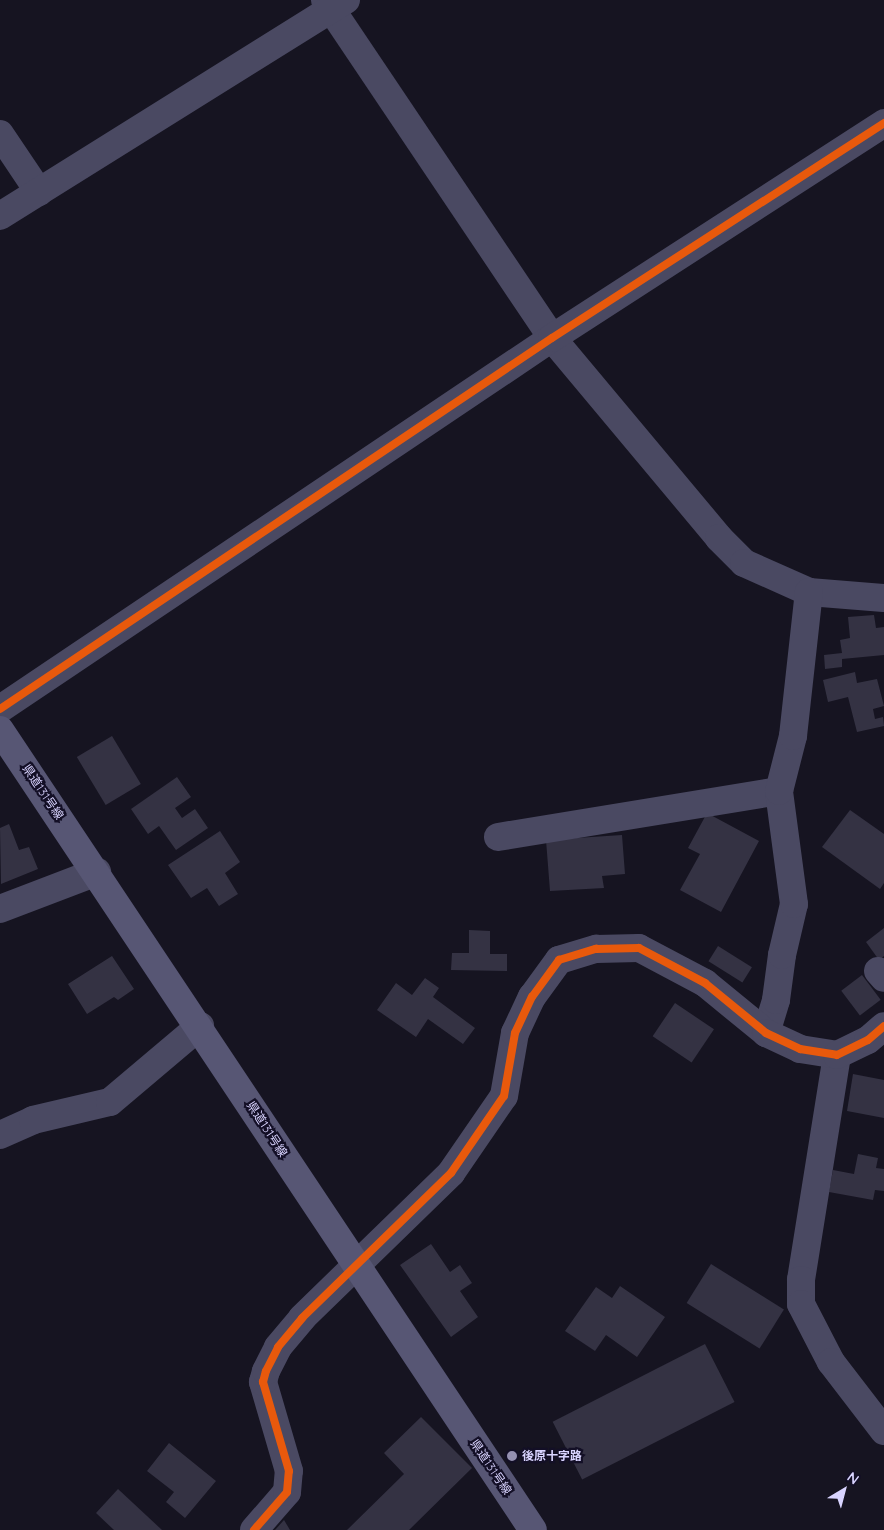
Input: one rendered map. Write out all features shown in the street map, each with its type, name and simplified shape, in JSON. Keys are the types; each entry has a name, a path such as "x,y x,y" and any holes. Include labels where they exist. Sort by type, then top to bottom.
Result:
{"main road":[{"name":"県道131号線","path":"0,730 200,1026 356,1265 533,1530"}],"street":[{"path":"0,216 334,3 552,338 744,563 809,592 884,598"},
{"path":"0,710 552,338 884,123"},
{"path":"0,134 39,192"},
{"path":"766,1033 776,1000 782,955 794,904 779,791 793,736 809,592"},
{"path":"498,837 779,791"},
{"path":"0,909 97,872"},
{"path":"254,1530 287,1492 289,1471 263,1382 266,1371 278,1348 302,1318 451,1173 504,1096 515,1033 532,997 559,960 596,949 638,948 705,983 766,1033 800,1049 837,1055 879,1037"},
{"path":"0,1135 33,1120 110,1102 200,1026"},
{"path":"837,1055 801,1280 801,1304 832,1362 884,1431"}],"building":[{"path":"874,615 876,628 884,627 884,655 842,659 842,667 825,669 824,655 842,653 840,640 850,638 848,617"},
{"path":"855,672 857,683 877,679 884,706 873,709 875,719 883,717 884,726 857,732 848,697 828,702 823,680"},
{"path":"112,736 141,784 106,805 77,757"},
{"path":"177,777 191,797 175,808 182,818 195,809 208,828 176,850 159,826 148,834 131,809"},
{"path":"850,810 884,834 884,883 880,889 822,847"},
{"path":"707,813 759,841 721,912 680,890 700,854 688,848"},
{"path":"9,824 19,850 29,847 38,869 1,884 0,828"},
{"path":"220,831 240,862 225,873 238,894 219,906 207,888 191,898 168,865"},
{"path":"622,835 625,874 602,876 604,888 550,891 546,840"},
{"path":"884,928 884,956 879,960 866,942"},
{"path":"469,930 490,931 490,954 507,954 507,971 451,970 452,953 469,953"},
{"path":"718,946 752,967 742,982 708,961"},
{"path":"112,956 134,989 118,1000 114,997 87,1014 68,984"},
{"path":"862,975 881,1000 860,1015 841,991"},
{"path":"425,978 439,988 433,997 475,1028 463,1044 428,1019 416,1037 377,1010 396,983 412,995"},
{"path":"675,1003 714,1029 692,1062 653,1036"},
{"path":"853,1074 884,1080 884,1118 847,1111"},
{"path":"858,1154 878,1158 876,1168 884,1169 884,1191 875,1190 873,1200 829,1192 833,1170 854,1174"},
{"path":"431,1244 450,1272 460,1265 472,1283 460,1291 478,1317 451,1337 400,1265"},
{"path":"711,1264 784,1310 760,1349 687,1303"},
{"path":"620,1286 665,1317 637,1357 606,1335 595,1351 565,1331 596,1287 612,1298"},
{"path":"705,1344 735,1402 582,1480 553,1422"},
{"path":"421,1417 472,1468 409,1530 347,1530 404,1474 384,1453"},
{"path":"169,1443 216,1481 185,1518 166,1502 174,1492 147,1471"},
{"path":"118,1489 162,1530 114,1530 96,1513"},
{"path":"284,1520 290,1530 275,1530"}],"cycle path":[{"path":"0,709 552,338 884,123"},
{"path":"254,1530 287,1492 289,1471 263,1382 266,1371 278,1347 302,1318 451,1173 504,1096 515,1033 532,997 559,960 596,949 639,948 705,983 766,1033 800,1049 837,1055 868,1040 884,1026"}],"place":[{"name":"後原十字路","path":"512,1456"}]}
